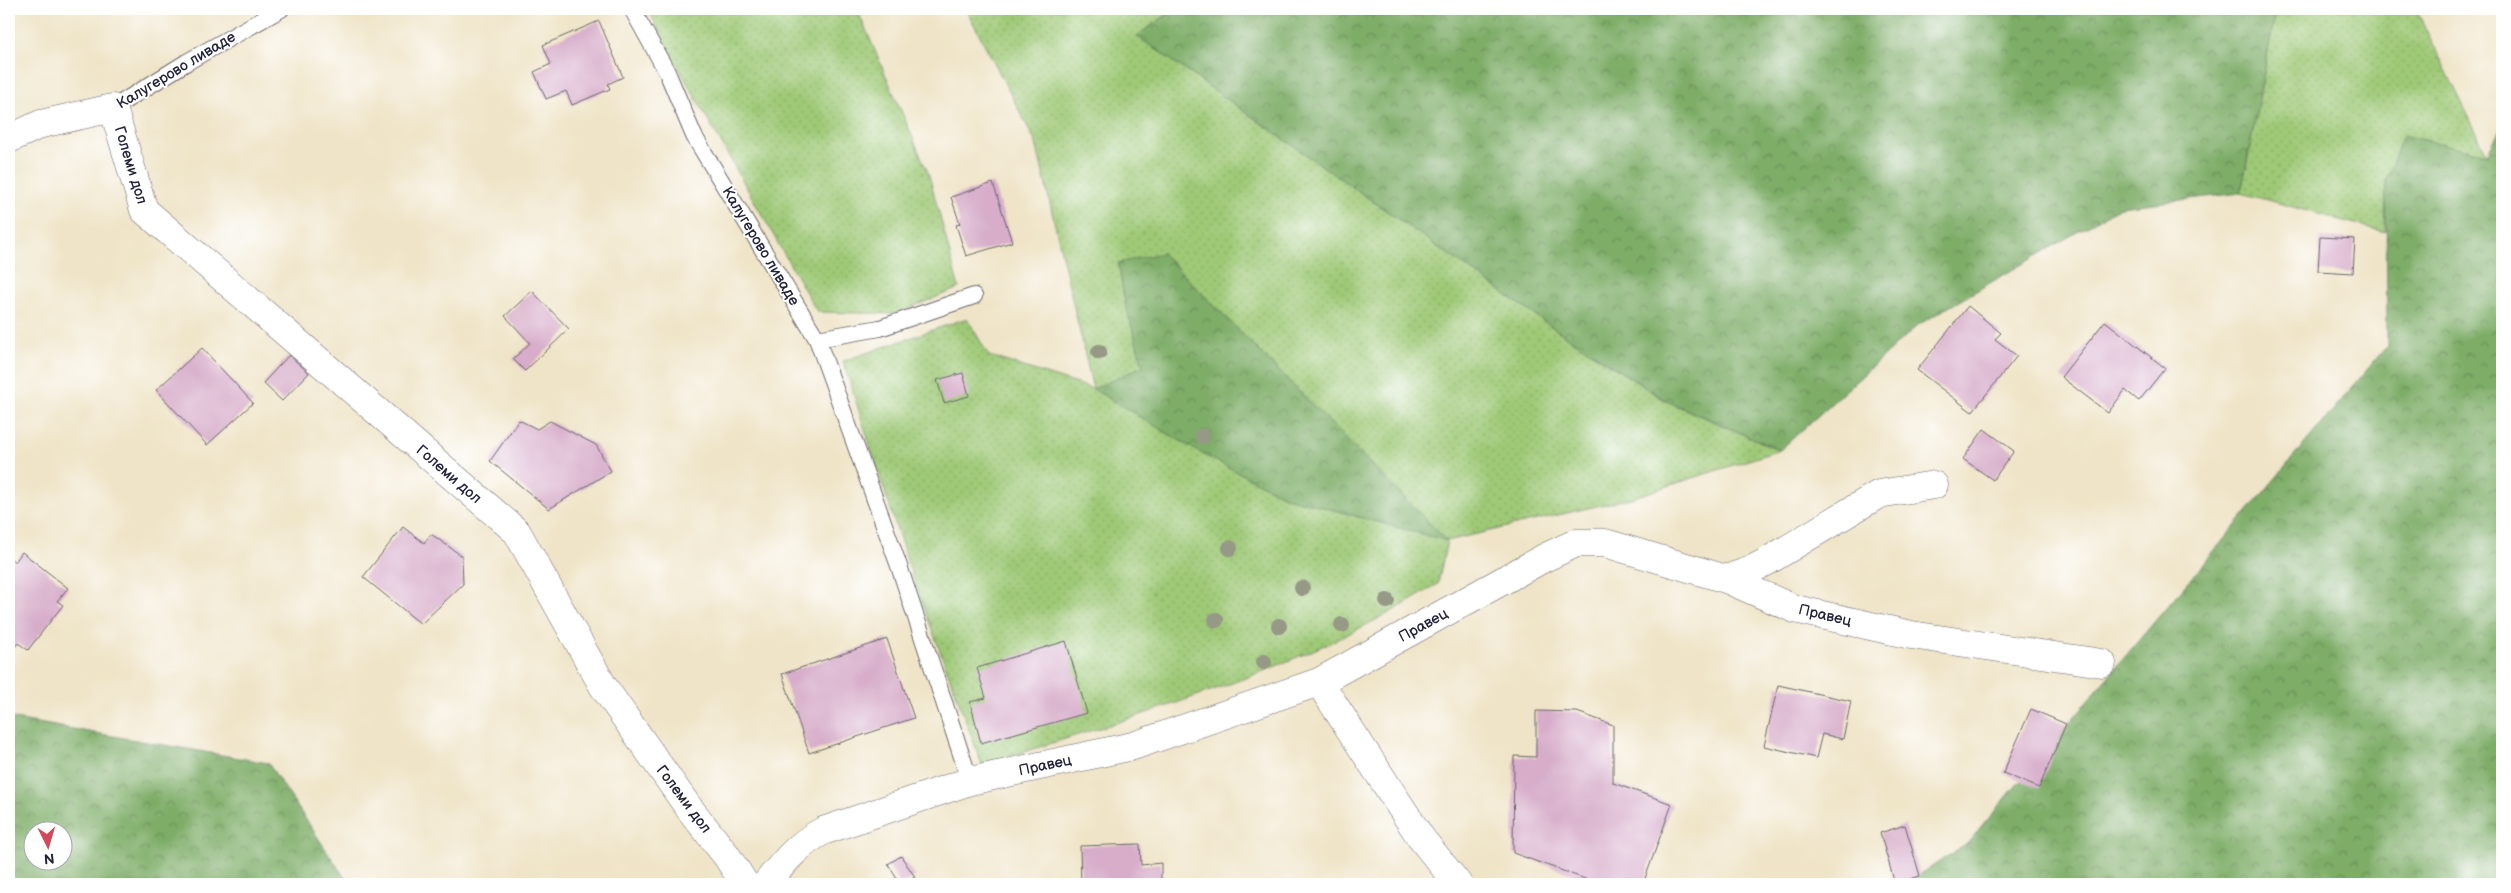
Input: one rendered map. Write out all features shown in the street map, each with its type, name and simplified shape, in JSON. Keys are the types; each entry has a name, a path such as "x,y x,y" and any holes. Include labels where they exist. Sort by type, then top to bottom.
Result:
{"street":[{"name":"Калугерово ливаде","path":"9,139 41,124 113,108"},
{"name":"Големи дол","path":"113,108 144,210 517,532 603,686 745,884"},
{"path":"1726,579 1749,571 1766,562 1878,494 1934,485"},
{"name":"Правец","path":"766,884 806,840 823,831 970,781 1132,746 1319,682 1544,558 1576,543 1605,543 1726,579 1795,609 1910,635 2102,663"},
{"path":"1319,682 1421,838 1458,884"}],"lane":[{"name":"Калугерово ливаде","path":"113,108 187,62 281,9"},
{"name":"Калугерово ливаде","path":"632,9 667,72 694,136 817,339 899,566 970,781"},
{"path":"817,339 880,328 974,296"}],"green space":[{"path":"648,9 857,9 929,175 959,288 895,314 817,312 677,65"},
{"path":"966,9 1175,9 1137,36 1555,329 1666,401 1780,450 1631,498 1447,541 1438,584 1332,642 1217,689 982,765 909,567 843,361 967,318 989,356 1093,389 1036,143","holes":["1143,367 1446,540 1286,497 1093,389"]},
{"path":"1175,9 2276,9 2241,193 2120,207 1918,325 1780,450 1667,401 1555,329 1137,36"},
{"path":"2276,9 2416,9 2487,154 2386,180 2385,232 2241,193"},
{"path":"2502,126 2502,884 1905,884 1967,844 2387,346 2386,180 2403,135 2487,154"},
{"path":"1162,253 1447,541 1286,497 1204,455 1093,389 1143,366 1125,303 1118,263"},
{"path":"9,718 268,763 349,884 9,884"}],"building":[{"path":"599,21 623,77 608,84 610,89 572,105 566,91 546,99 534,72 551,64 543,45"},
{"path":"993,183 1012,242 966,256 956,225 960,224 951,197"},
{"path":"2320,237 2355,239 2353,273 2318,271"},
{"path":"532,291 569,329 525,371 513,359 530,343 505,316"},
{"path":"1968,306 2001,333 1995,339 2017,356 1972,412 1917,370"},
{"path":"2105,321 2165,368 2139,401 2125,390 2108,413 2061,377"},
{"path":"202,348 253,403 207,445 156,390"},
{"path":"289,355 309,373 282,401 263,383"},
{"path":"963,373 969,396 944,403 937,380"},
{"path":"519,420 537,429 550,421 596,445 611,471 549,509 490,461"},
{"path":"1984,429 2014,451 1993,480 1963,459"},
{"path":"403,527 424,543 431,534 462,556 463,584 421,624 363,577"},
{"path":"22,552 68,588 57,601 63,605 28,650 18,643 10,652 9,557 15,562"},
{"path":"887,639 914,718 809,753 782,674"},
{"path":"1066,641 1087,713 981,743 970,702 986,698 977,668"},
{"path":"1778,685 1851,701 1843,739 1822,734 1816,758 1764,746"},
{"path":"2031,709 2066,724 2039,788 2003,773"},
{"path":"1536,711 1577,712 1613,725 1613,783 1672,804 1643,884 1599,884 1513,853 1514,756 1536,757"},
{"path":"1905,825 1920,876 1895,884 1880,833"},
{"path":"1140,844 1141,865 1161,863 1161,884 1081,884 1080,846"},
{"path":"901,856 915,877 900,884 888,864"}]}
